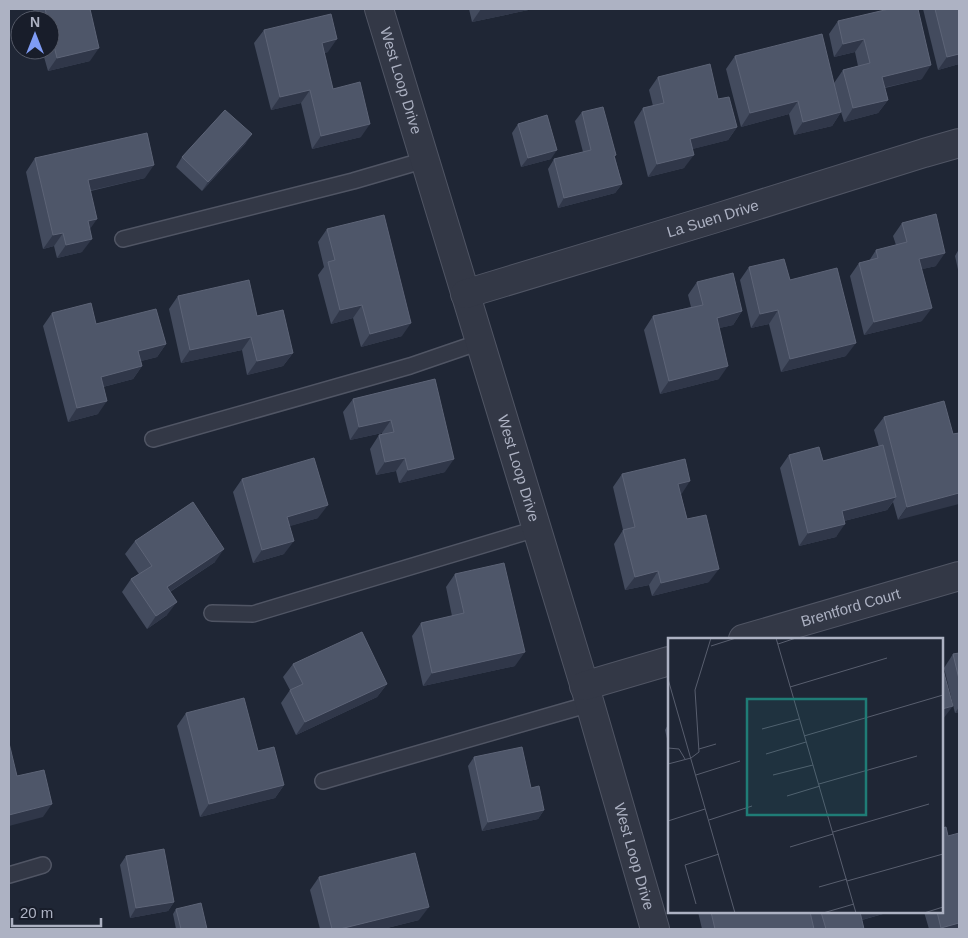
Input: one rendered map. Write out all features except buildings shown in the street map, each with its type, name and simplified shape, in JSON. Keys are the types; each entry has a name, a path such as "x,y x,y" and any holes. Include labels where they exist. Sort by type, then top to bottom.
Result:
{"street":[{"name":"West Loop Drive","path":"379,9 587,695 655,929"},
{"name":"La Suen Drive","path":"465,294 959,143"},
{"name":"Brentford Court","path":"746,638 959,576"},
{"path":"587,695 668,661"}],"lane":[{"path":"123,239 353,181 425,160"},
{"path":"153,439 410,366 480,342"},
{"path":"212,613 253,614 536,529"},
{"path":"323,781 587,695"},
{"path":"9,876 43,865"}]}
